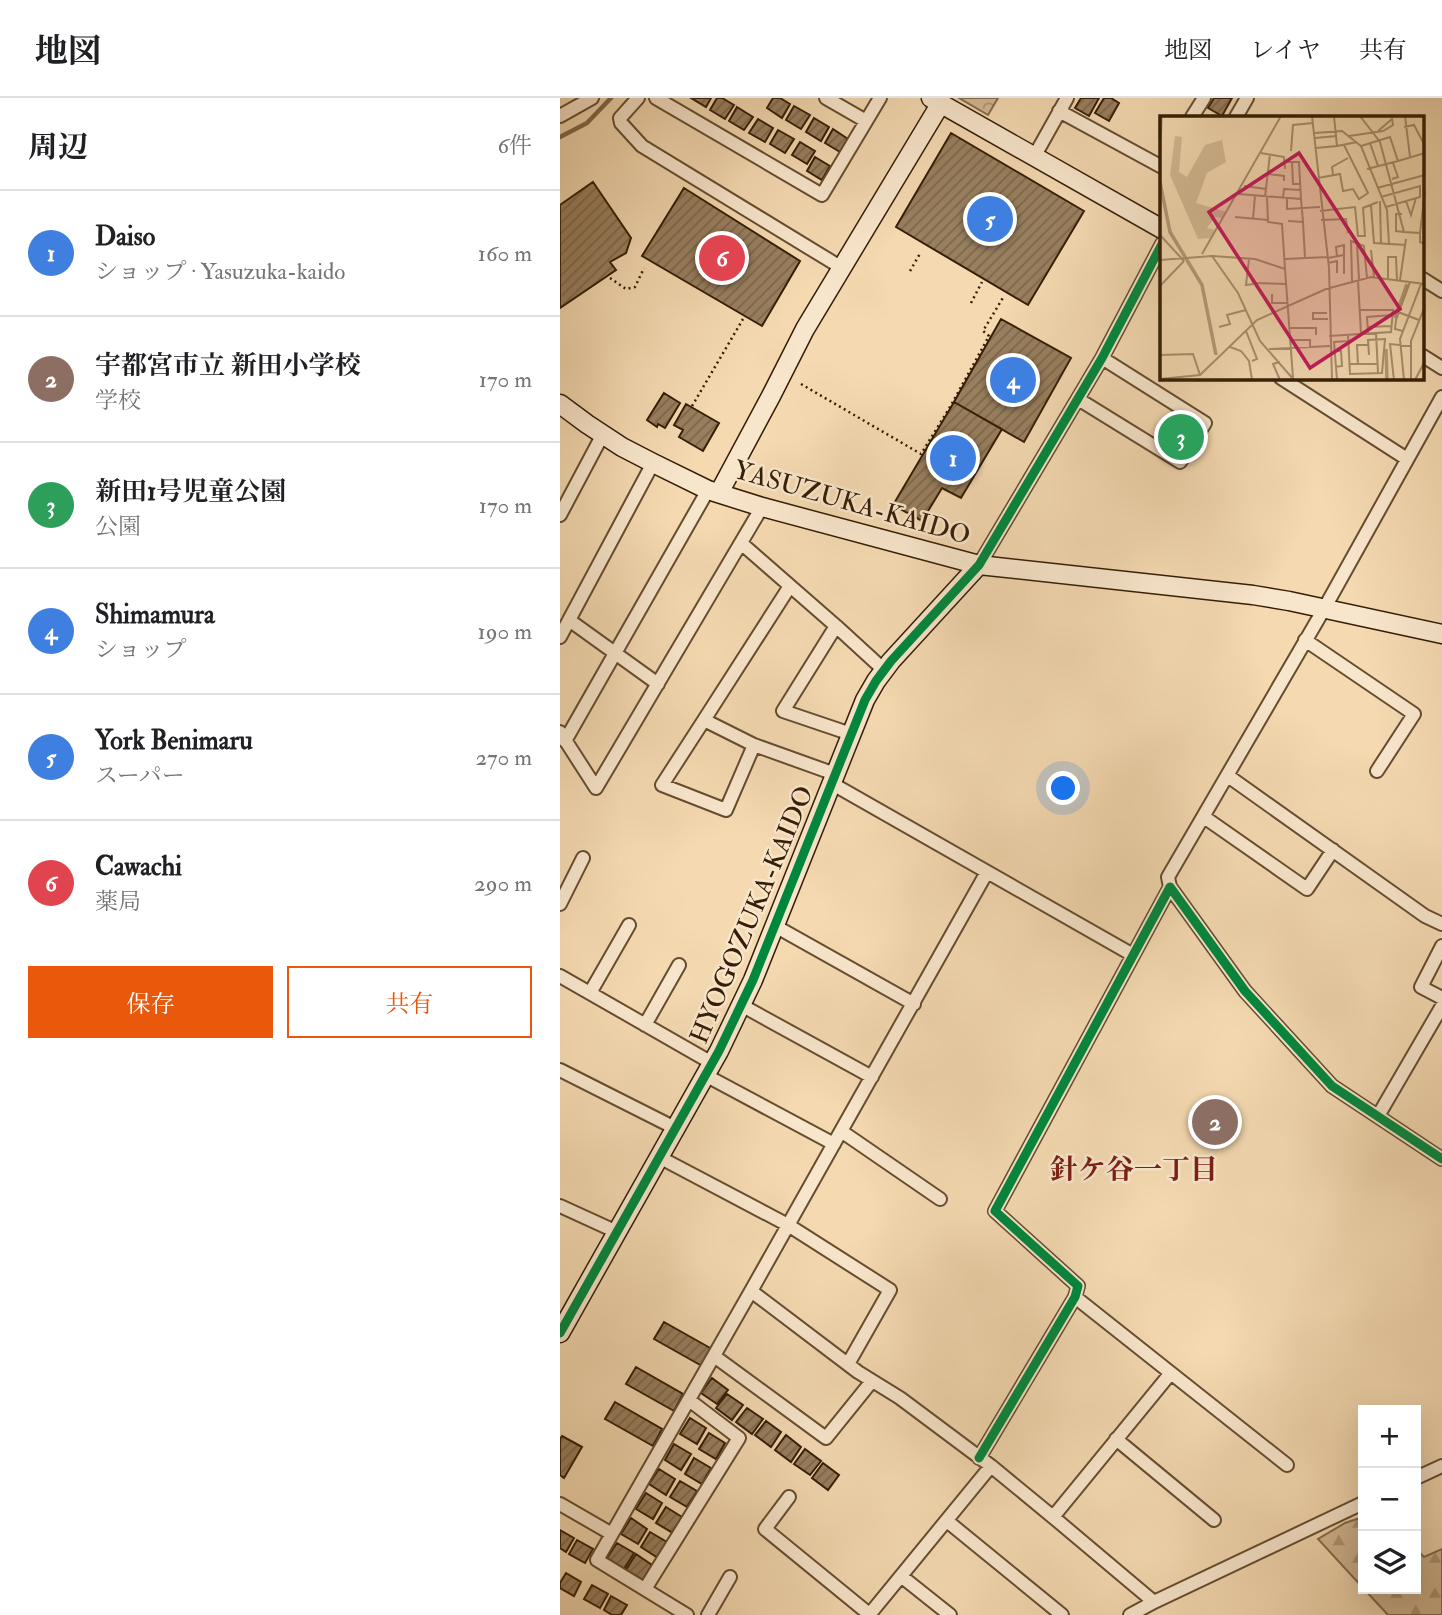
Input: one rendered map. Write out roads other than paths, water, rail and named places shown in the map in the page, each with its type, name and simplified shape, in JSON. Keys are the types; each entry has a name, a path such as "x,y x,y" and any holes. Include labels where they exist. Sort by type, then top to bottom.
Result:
{"street":[{"path":"560,116 592,98"},
{"path":"638,98 620,118 621,124 642,146 842,268"},
{"path":"656,98 822,195 880,98"},
{"path":"826,98 866,121"},
{"path":"1034,157 1067,98"},
{"path":"1237,116 1247,98"},
{"path":"762,507 596,789 563,736 771,396 805,329 936,101 1160,228"},
{"path":"1059,111 1160,166"},
{"path":"979,565 1102,358 1160,248"},
{"path":"1424,280 1442,291"},
{"path":"1424,357 1442,368"},
{"path":"1078,399 1180,462 1205,423 1102,358"},
{"path":"1284,380 1408,459"},
{"path":"1442,397 1324,609 1168,877 1170,887 1245,991 1332,1086 1442,1159"},
{"name":"YASUZUKA-KAIDO","path":"560,404 622,447 713,491 762,507 979,565 1265,597 1442,634"},
{"path":"560,515 603,434"},
{"path":"560,637 653,463"},
{"path":"741,543 884,670"},
{"name":"HYOGOZUKA-KAIDO","path":"560,1332 708,1070 741,1005 865,700 884,670 979,565"},
{"path":"754,745 726,810 662,785 790,586"},
{"path":"569,620 658,684"},
{"path":"836,626 783,712 851,734"},
{"path":"1305,640 1414,714 1377,771"},
{"path":"704,720 833,779 987,872 1133,955"},
{"path":"1228,776 1425,916 1442,924"},
{"path":"1204,817 1307,889 1333,850"},
{"path":"560,904 583,858"},
{"path":"687,1615 597,1560 987,872"},
{"path":"979,1458 1075,1297 1078,1286 995,1211 1170,887"},
{"path":"590,993 629,925"},
{"path":"775,926 914,1003"},
{"path":"1442,946 1421,987 1442,998"},
{"path":"645,1025 679,965"},
{"path":"560,976 645,1025 708,1070 834,1144"},
{"path":"741,1005 872,1077"},
{"path":"1378,1116 1442,1006"},
{"path":"560,1070 675,1128"},
{"path":"841,1131 940,1199"},
{"path":"659,1157 788,1225 890,1290 848,1364"},
{"path":"560,1206 617,1232"},
{"path":"751,1291 990,1466 1154,1602"},
{"path":"1075,1297 1287,1465"},
{"path":"714,1356 826,1438 872,1381"},
{"path":"1053,1517 1170,1374"},
{"path":"645,1589 739,1438 689,1400"},
{"path":"1116,1439 1214,1520"},
{"path":"789,1497 765,1530 869,1615 990,1466"},
{"path":"1421,1476 1442,1466"},
{"path":"560,1504 612,1534"},
{"path":"1130,1615 1358,1505"},
{"path":"947,1521 1062,1615"},
{"path":"901,1576 950,1615"},
{"path":"708,1615 730,1577"}],"waterway":[{"path":"560,137 587,123 611,98"}],"place":[{"name":"York Benimaru","path":"990,219"},
{"name":"Cawachi","path":"722,258"},
{"name":"Shimamura","path":"1013,380"},
{"name":"新田1号児童公園","path":"1181,437"},
{"name":"Daiso","path":"953,458"},
{"name":"宇都宮市立 新田小学校","path":"1215,1122"}],"district":[{"name":"針ケ谷一丁目","path":"1134,1170"}]}
